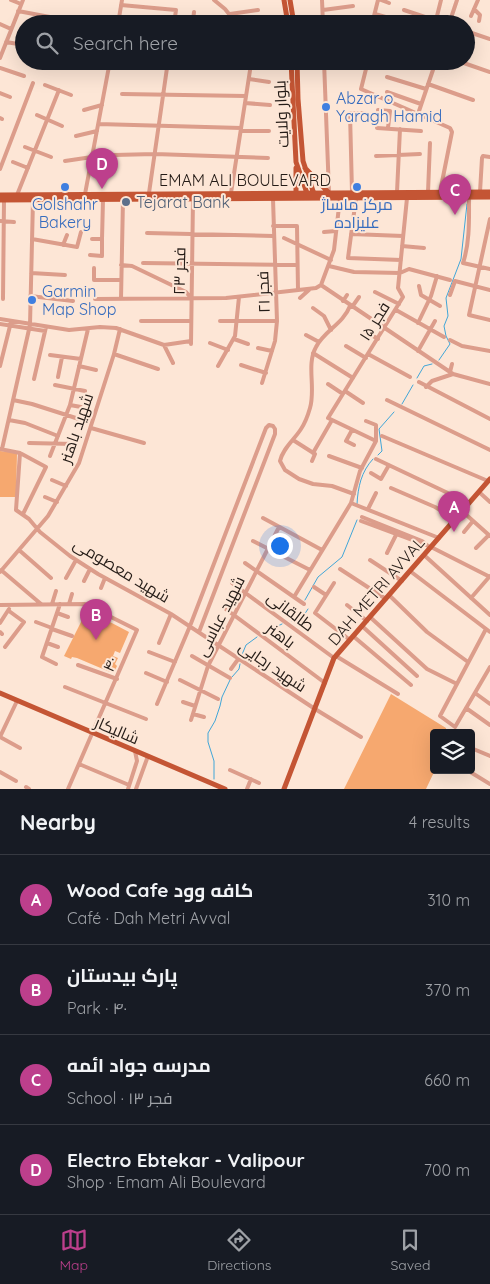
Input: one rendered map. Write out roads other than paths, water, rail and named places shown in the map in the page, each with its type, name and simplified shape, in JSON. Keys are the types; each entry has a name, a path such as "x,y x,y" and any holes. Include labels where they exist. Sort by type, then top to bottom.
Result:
{"main road":[{"path":"284,0 286,15"},
{"path":"290,0 292,15"},
{"name":"بلوار ولایت","path":"291,70 296,165 303,170 311,195"},
{"path":"297,70 303,170 330,193"},
{"path":"296,165 296,193"},
{"name":"EMAM ALI BOULEVARD","path":"0,195 231,193 258,196 352,192 490,192"},
{"path":"258,196 273,199 311,195 340,198 490,197"},
{"path":"2,200 193,199 245,196"},
{"name":"DAH METRI AVVAL","path":"284,789 335,657 489,480"},
{"name":"شالیکار","path":"0,693 225,789"}],"street":[{"path":"11,0 22,2 17,15"},
{"path":"214,0 230,14 258,10"},
{"path":"322,0 323,15"},
{"path":"378,15 374,14 379,0 390,4"},
{"path":"437,15 441,0"},
{"path":"451,15 457,0"},
{"path":"471,15 478,0"},
{"path":"120,15 122,2 176,10 175,15"},
{"path":"323,10 354,6"},
{"path":"474,9 480,15 479,21"},
{"path":"404,10 420,15"},
{"path":"18,12 35,15"},
{"path":"0,58 15,19"},
{"path":"0,24 11,29"},
{"path":"475,34 490,39"},
{"path":"6,42 15,44"},
{"path":"475,67 490,72"},
{"path":"0,68 24,76"},
{"path":"84,194 108,70"},
{"path":"149,193 167,70"},
{"path":"231,193 250,70"},
{"path":"324,70 330,193"},
{"path":"366,70 361,89 449,127 452,132 440,192"},
{"path":"418,114 433,70"},
{"path":"386,77 473,100"},
{"path":"249,79 269,82"},
{"path":"0,169 33,83"},
{"path":"45,85 71,95"},
{"path":"17,195 59,90"},
{"path":"387,92 421,104"},
{"path":"0,93 10,96"},
{"path":"122,94 164,93 246,96"},
{"path":"245,103 270,105"},
{"path":"84,110 102,105"},
{"path":"378,110 390,111 388,128"},
{"path":"352,192 350,113 364,113"},
{"path":"37,115 62,126"},
{"path":"98,124 159,125 268,131"},
{"path":"377,128 421,131"},
{"path":"397,192 400,129"},
{"path":"76,136 97,131"},
{"path":"428,192 430,143"},
{"path":"26,147 51,157"},
{"path":"114,155 155,154 268,158"},
{"path":"376,156 420,154"},
{"path":"480,192 482,158 484,156 490,157"},
{"path":"65,160 92,157"},
{"path":"13,162 28,168"},
{"path":"321,285 334,250 340,198"},
{"path":"356,198 348,258 401,260"},
{"name":"فجر ۱۵","path":"332,420 328,418 403,297 398,288 407,198"},
{"path":"470,198 469,231 463,262 490,268"},
{"name":"فجر ۲۳","path":"164,346 191,342 193,199"},
{"name":"فجر ۲۱","path":"262,383 272,351 277,321 273,199"},
{"path":"2,200 3,299"},
{"path":"20,453 16,510 23,514 46,468 20,453 1,449 29,327 32,200"},
{"path":"90,255 102,256 103,200"},
{"path":"121,299 122,200"},
{"path":"490,219 469,315 490,320"},
{"path":"2,221 14,222"},
{"path":"273,226 297,226 298,290"},
{"path":"324,232 336,231"},
{"path":"32,239 76,247 80,232"},
{"path":"147,233 274,236"},
{"path":"351,234 403,236"},
{"path":"64,245 67,235"},
{"path":"284,238 331,260"},
{"path":"92,239 102,239"},
{"path":"402,246 424,248"},
{"path":"143,263 298,264"},
{"path":"121,265 132,266 186,292 192,299"},
{"path":"329,266 354,272 400,272 409,269 490,290"},
{"path":"94,268 94,280 121,280"},
{"path":"31,273 65,275"},
{"path":"418,323 429,300 437,276"},
{"path":"450,295 453,280"},
{"path":"95,299 239,297 298,290 321,285"},
{"path":"321,285 451,373 490,384"},
{"path":"419,286 421,295 440,306"},
{"path":"300,298 310,288"},
{"path":"375,292 399,304"},
{"path":"343,301 347,295"},
{"path":"30,296 73,302"},
{"path":"218,366 234,339 239,297"},
{"path":"354,494 332,486 313,484 299,479 285,470 280,461 281,455 300,430 310,407 313,353 319,342 346,315 359,298"},
{"path":"313,308 324,316 331,330"},
{"path":"396,310 444,338"},
{"path":"0,319 11,324"},
{"path":"418,351 435,320"},
{"path":"141,321 191,321"},
{"path":"220,321 277,321"},
{"path":"0,324 45,329 69,330 100,327 120,329 164,346 173,363"},
{"path":"0,366 11,324"},
{"path":"34,379 45,329"},
{"path":"50,456 70,405 88,329"},
{"name":"شهید باهنر","path":"1,571 38,528 57,502 79,463 114,354 120,329"},
{"path":"365,331 378,339"},
{"path":"306,335 319,342"},
{"path":"234,339 248,344"},
{"path":"450,340 462,346 490,351"},
{"path":"210,343 228,350"},
{"path":"346,346 410,377"},
{"path":"258,348 272,351"},
{"path":"313,353 353,378"},
{"path":"114,354 158,369"},
{"path":"50,355 81,359"},
{"path":"58,378 62,357"},
{"path":"451,373 452,364"},
{"path":"241,365 266,373"},
{"path":"79,366 96,370"},
{"path":"426,387 432,381 451,373"},
{"path":"419,382 490,419"},
{"path":"328,384 363,403"},
{"path":"56,385 85,391"},
{"path":"13,400 82,420"},
{"path":"387,400 402,409 490,450"},
{"path":"70,405 81,407"},
{"path":"8,420 25,423 58,436"},
{"path":"312,460 315,454 313,453 332,420 376,441"},
{"path":"294,597 352,503 356,483 376,441 376,425 366,421"},
{"path":"157,704 190,626 266,428 269,425 273,426 276,429 275,434 200,632"},
{"path":"91,428 144,444"},
{"path":"352,430 346,440 354,445"},
{"path":"382,436 489,480"},
{"path":"293,440 313,453"},
{"path":"28,443 74,444"},
{"path":"329,456 362,468"},
{"path":"376,459 469,503"},
{"path":"371,473 381,479 389,465"},
{"path":"52,480 66,486"},
{"path":"392,488 435,507 455,519"},
{"path":"479,492 490,502"},
{"path":"368,509 376,493"},
{"path":"46,497 57,502"},
{"path":"352,503 439,538"},
{"path":"462,511 489,535 476,548"},
{"name":"شهید معصومی","path":"23,514 40,532 76,560 171,614"},
{"path":"263,518 322,550"},
{"path":"361,519 422,541 431,547"},
{"path":"464,532 473,522"},
{"name":"شهید عباسی","path":"192,720 208,666 279,527"},
{"path":"382,527 396,535 431,547 490,576 472,598"},
{"path":"387,553 396,535"},
{"path":"253,541 310,570"},
{"path":"19,550 51,578"},
{"path":"424,555 490,615"},
{"path":"66,578 76,560"},
{"path":"370,560 402,580"},
{"path":"245,563 304,604"},
{"path":"84,581 90,569"},
{"path":"340,569 388,597 428,632 468,662"},
{"path":"1,571 41,604"},
{"path":"410,571 490,632"},
{"path":"101,588 105,578"},
{"name":"طالقانی","path":"232,583 335,657 398,694"},
{"path":"334,583 315,613 352,638 411,685"},
{"path":"314,587 326,594"},
{"path":"52,604 56,591"},
{"path":"0,605 69,604 72,594"},
{"path":"56,664 42,657 60,604"},
{"name":"۴۰","path":"68,789 137,630 85,604 69,604"},
{"path":"0,623 11,605"},
{"path":"347,605 368,619 427,669 457,684"},
{"name":"باهنر","path":"223,608 325,684"},
{"path":"4,647 24,622 9,610"},
{"path":"57,614 68,617"},
{"path":"159,643 171,614"},
{"name":"شهید رجایی","path":"171,614 361,737"},
{"path":"36,622 72,636"},
{"path":"362,626 417,676"},
{"path":"486,629 440,716 455,727 489,669"},
{"path":"47,642 58,647"},
{"path":"149,652 175,662"},
{"path":"192,656 230,678"},
{"path":"231,669 239,658"},
{"path":"78,664 117,679"},
{"path":"146,673 167,682"},
{"path":"180,680 218,699"},
{"path":"65,687 146,719"},
{"path":"475,693 490,704"},
{"path":"17,700 0,737 20,748"},
{"path":"183,702 195,706"},
{"path":"466,708 490,725"},
{"path":"193,714 204,717"},
{"path":"475,750 490,756"},
{"path":"79,764 128,787 137,761 135,751"},
{"path":"136,789 148,756"},
{"path":"230,770 259,783"},
{"path":"0,772 16,781"},
{"path":"474,774 490,784"},
{"path":"247,789 251,779"}],"waterway":[{"path":"439,360 450,344 444,326 448,316 446,298 461,259 467,204"},
{"path":"417,378 424,366 432,364"},
{"path":"402,404 413,385"},
{"path":"378,455 382,451 379,429 394,412"},
{"path":"357,504 361,480 373,459"},
{"path":"305,600 318,577 342,557 357,520"},
{"path":"292,621 304,615 308,609"},
{"path":"262,634 282,624"},
{"path":"241,657 246,645 257,637"},
{"path":"232,677 239,669 240,664"},
{"path":"214,779 214,761 208,742 208,733 215,721 222,697 230,680"}],"place":[{"name":"Abzar o Yaragh Hamid","path":"326,107"},
{"name":"Golshahr Bakery","path":"65,187"},
{"name":"مرکز ماساژ علیزاده","path":"357,187"},
{"name":"Electro Ebtekar - Valipour","path":"102,189"},
{"name":"Tejarat Bank","path":"126,202"},
{"name":"مدرسه جواد ائمه","path":"455,215"},
{"name":"Garmin Map Shop","path":"32,300"},
{"name":"Wood Cafe کافه وود","path":"454,532"},
{"name":"پارک بیدستان","path":"96,640"}]}
